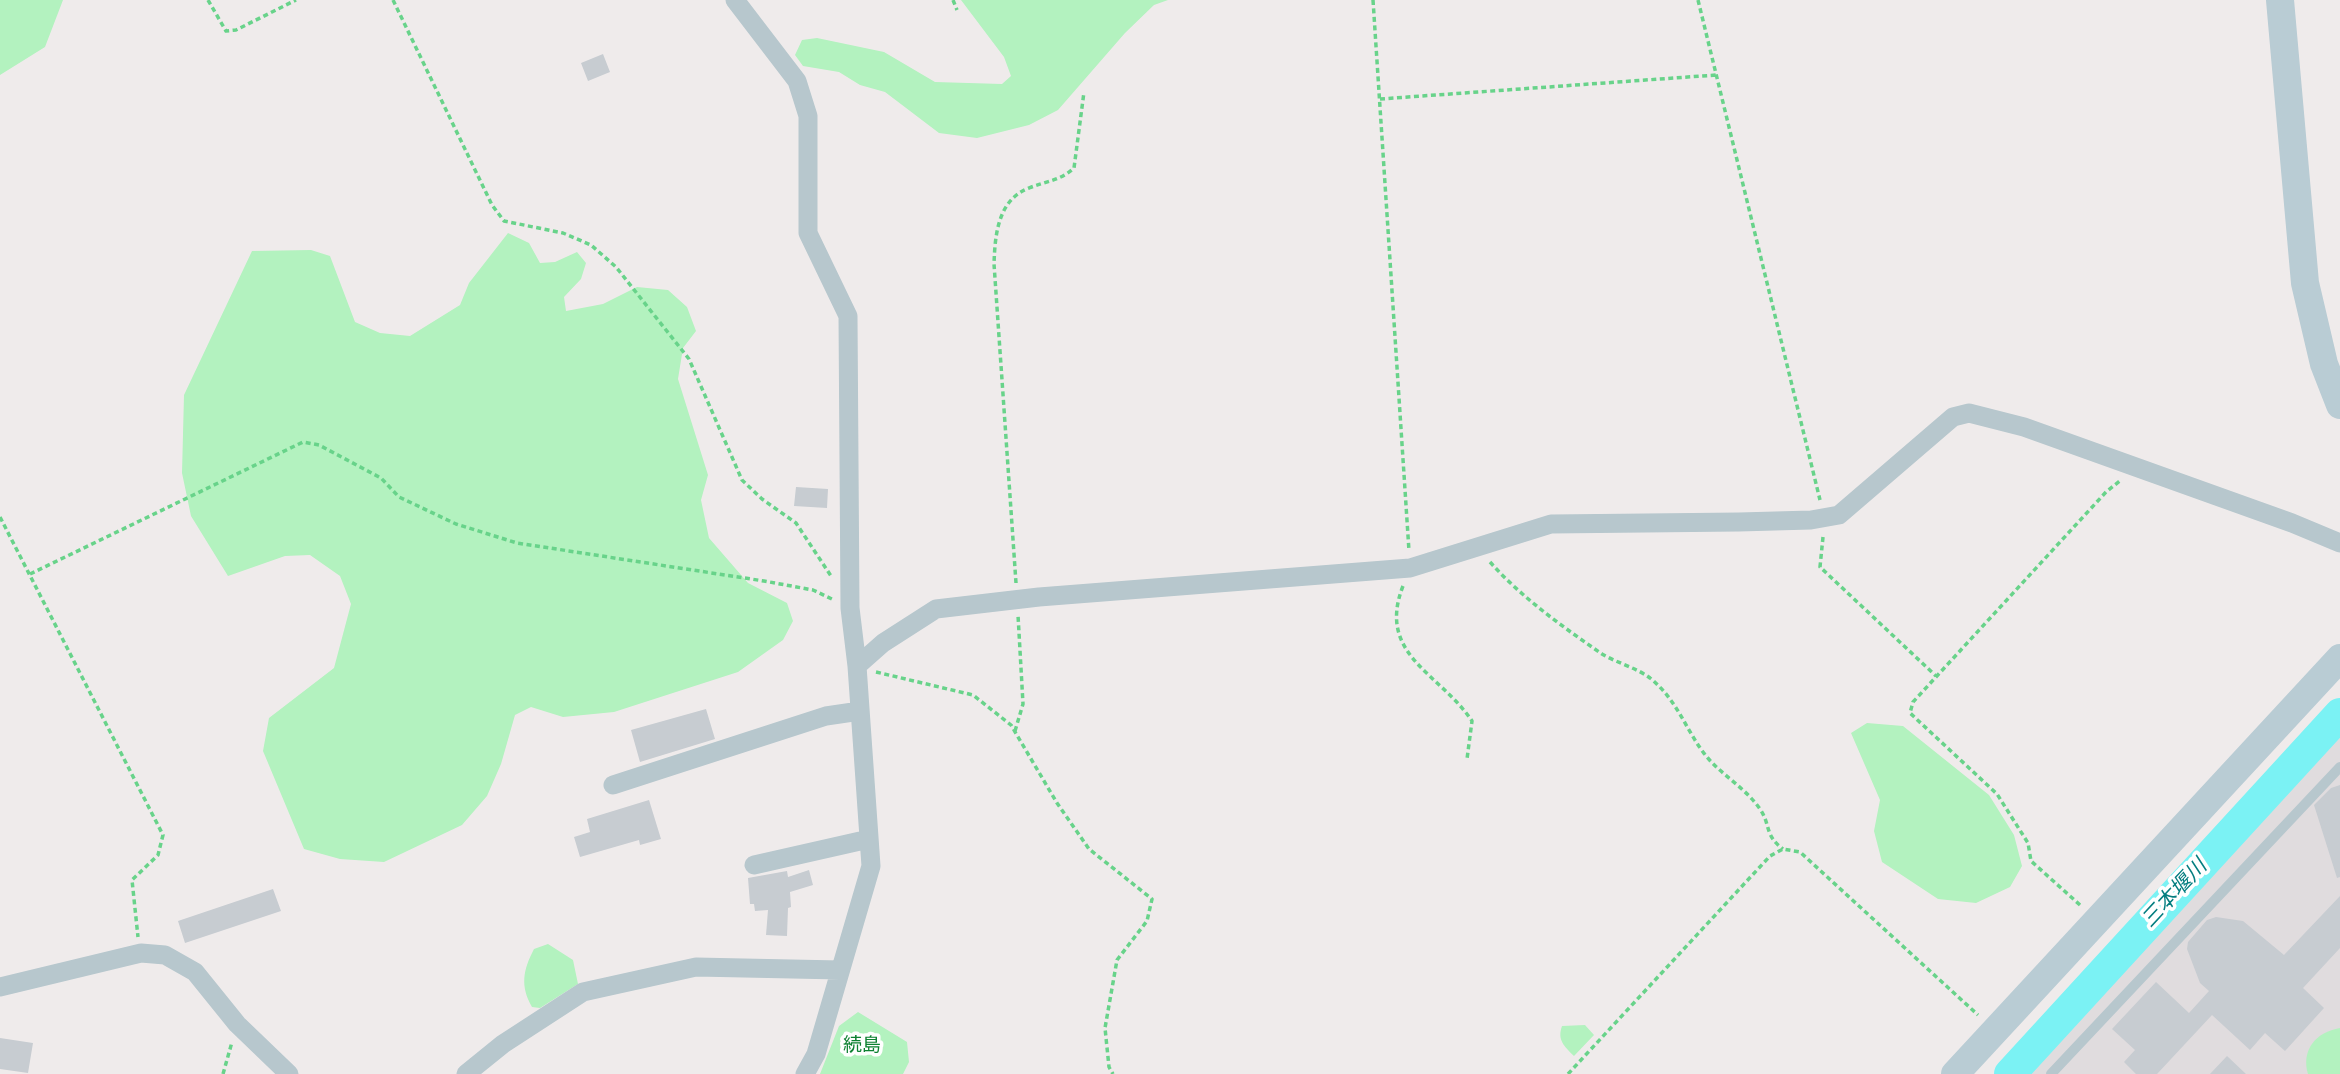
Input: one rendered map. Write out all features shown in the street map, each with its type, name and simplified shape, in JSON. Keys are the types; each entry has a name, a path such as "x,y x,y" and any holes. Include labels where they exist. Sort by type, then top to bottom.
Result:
{"street":[{"path":"735,0 797,81 808,116 808,233 848,316 850,608 857,666 871,866 816,1054 805,1074"},
{"path":"2280,0 2305,282 2324,364 2340,405"},
{"path":"857,666 883,643 936,609 1018,599 1410,568 1551,524 1739,522 1839,515 1953,418 1969,413 2024,427 2292,523 2340,543"},
{"path":"1955,1074 2340,658"},
{"path":"613,785 826,716 860,711"},
{"path":"754,865 869,839"},
{"path":"0,987 141,953 165,955 195,972 237,1024 289,1074"},
{"path":"466,1074 503,1044 583,992 696,967 840,970"}],"lane":[{"path":"2052,1074 2340,767"}],"path":[{"path":"208,0 226,31 236,30 296,0"},
{"path":"393,0 492,205 504,221 563,233 591,245 616,268 689,359 742,480 762,499 796,523 850,608"},
{"path":"953,0 957,10"},
{"path":"1373,0 1410,568 1394,616 1409,658 1461,704 1472,720 1467,759"},
{"path":"1698,0 1818,496 1828,517 1820,567 1936,676"},
{"path":"1380,99 1716,75"},
{"path":"1015,731 1023,704 994,264 995,226 1010,204 1025,189 1062,179 1074,168 1084,92"},
{"path":"30,574 303,442 319,445 380,478 399,497 456,524 517,543 813,590 850,608"},
{"path":"2097,921 2031,861 2028,843 1997,794 1910,713 1913,702 1936,676 2106,492 2136,468"},
{"path":"0,517 163,835 158,855 132,880 141,953"},
{"path":"1477,548 1511,585 1604,655 1649,677 1681,711 1702,751 1717,769 1747,792 1762,812 1770,839 1783,849 1800,852 1995,1031"},
{"path":"857,666 973,695 1012,725 1057,803 1089,849 1152,899 1147,921 1117,960 1105,1028 1109,1067 1113,1074"},
{"path":"1568,1074 1769,856 1783,849"},
{"path":"223,1074 237,1024"}],"shaded area":[{"path":"2340,724 2340,1074 2022,1074"}],"green space":[{"path":"0,0 63,0 45,47 0,75"},
{"path":"961,0 1168,0 1154,5 1125,33 1058,110 1029,125 977,138 939,133 885,92 860,85 839,72 803,66 795,55 802,40 817,38 884,52 935,82 1002,84 1011,76 1004,57"},
{"path":"508,233 529,243 540,263 555,262 577,252 586,263 581,279 564,297 566,311 603,304 637,287 668,290 687,307 696,331 683,348 678,379 708,475 701,500 709,538 748,583 787,603 793,621 783,640 738,672 614,712 563,717 531,707 515,715 501,764 487,796 462,825 384,862 340,859 304,849 263,751 269,718 334,668 351,604 340,576 310,555 285,556 228,576 191,516 182,473 184,395 252,251 311,250 330,256 355,322 380,333 410,336 460,305 469,283"},
{"path":"1867,723 1903,726 1989,795 2014,835 2022,866 2010,887 1976,903 1938,899 1882,862 1874,831 1880,800 1851,733"},
{"path":"548,944 573,960 578,984 540,1008 532,1007 524,985 525,971 534,949"},
{"name":"続島","path":"858,1012 907,1042 909,1062 903,1074 820,1074 839,1026"},
{"path":"1585,1025 1594,1035 1574,1056 1561,1039 1562,1026"},
{"path":"2340,1028 2340,1074 2308,1074 2307,1057 2312,1044 2331,1030"}],"building":[{"path":"603,54 610,72 588,81 581,63"},
{"path":"796,487 828,489 827,508 794,506"},
{"path":"706,709 715,739 640,762 631,730"},
{"path":"2340,785 2340,877 2337,878 2314,805 2331,788"},
{"path":"649,800 661,839 640,845 639,840 580,857 574,837 590,832 587,819"},
{"path":"809,870 813,885 790,892 787,936 766,935 768,910 755,911 754,904 750,904 748,878 787,871 788,877"},
{"path":"273,889 281,911 185,943 178,921"},
{"path":"2340,896 2340,948 2303,988 2324,1008 2285,1051 2265,1033 2250,1050 2212,1015 2157,1074 2136,1074 2124,1062 2135,1050 2112,1029 2156,982 2189,1013 2209,991 2200,983 2187,949 2188,942 2207,920 2216,917 2243,921 2284,955"},
{"path":"0,1038 33,1043 28,1073 0,1069"},
{"path":"2227,1056 2246,1074 2210,1074"}],"waterway":[{"name":"三本堰川","path":"2010,1074 2340,714"}]}
